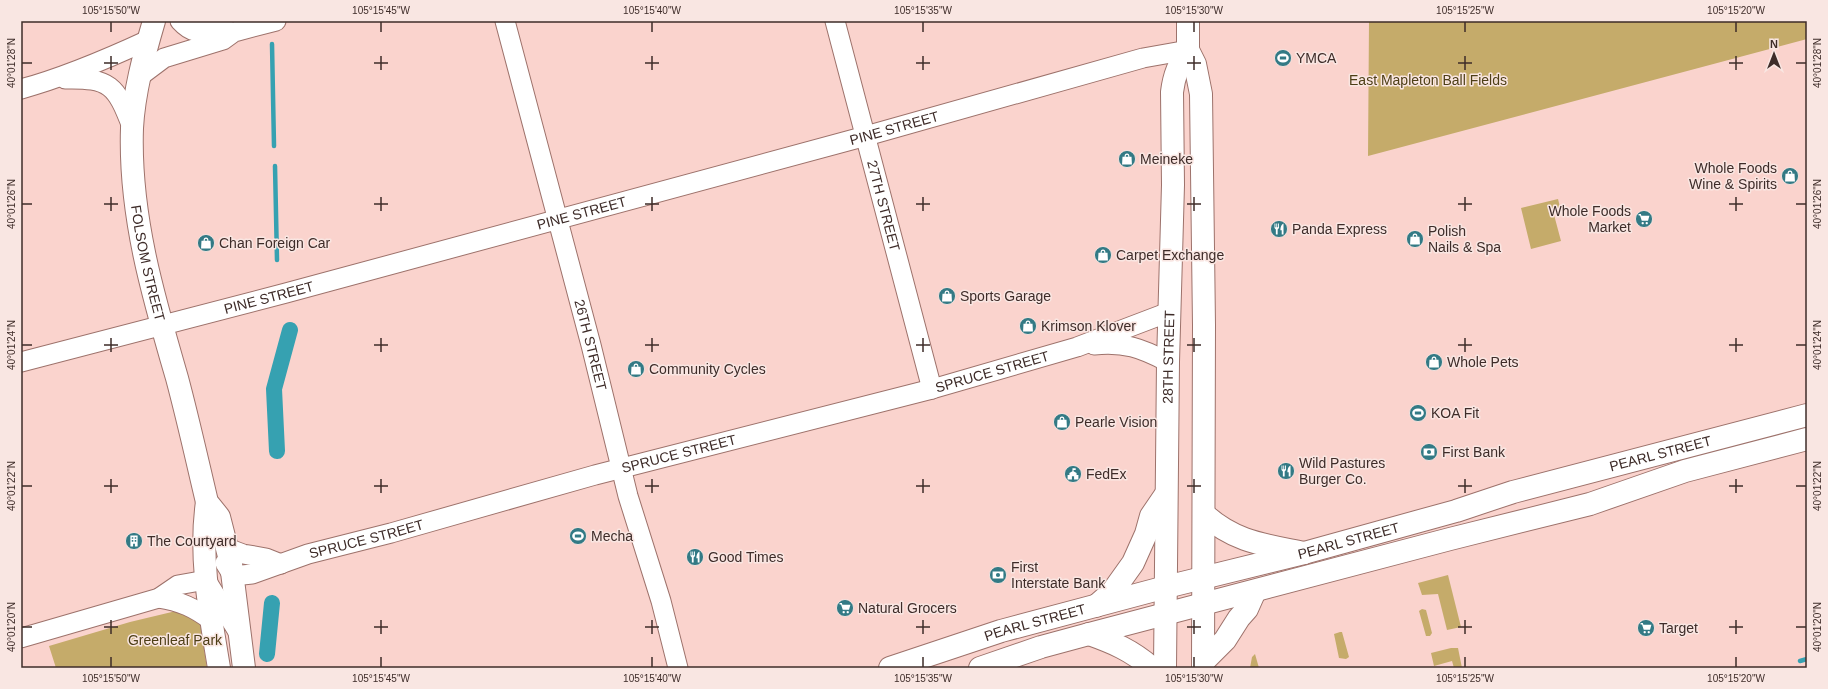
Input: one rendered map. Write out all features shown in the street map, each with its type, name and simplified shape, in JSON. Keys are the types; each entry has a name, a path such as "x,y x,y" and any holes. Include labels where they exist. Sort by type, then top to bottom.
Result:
{"main road":[{"path":"1188,21 1188,50 1195,64 1200,94 1204,271 1203,665"},
{"name":"FOLSOM STREET","path":"151,31 140,76 132,127 133,178 137,220 160,324 177,379 208,502 219,517 227,548 242,575 240,637 244,668"},
{"name":"28TH STREET","path":"1165,668 1168,362 1173,185 1172,92 1173,78 1188,50"},
{"name":"PEARL STREET","path":"890,668 922,662 1001,631 1166,587 1304,553 1456,511 1513,492 1807,415"},
{"name":"PEARL STREET","path":"980,668 1041,647 1089,634 1450,539 1590,504 1685,471 1807,439"},
{"path":"1096,606 1113,591 1133,563 1146,534 1151,516 1166,494"},
{"name":"FOLSOM STREET","path":"208,502 204,523 198,582 212,621 219,668"},
{"path":"1204,514 1216,526 1242,540 1304,553"},
{"path":"1203,665 1225,640 1239,618 1247,609 1255,591"},
{"path":"1089,634 1116,643 1127,649 1152,668"}],"street":[{"path":"180,21 191,30 206,32 221,29 234,32"},
{"path":"140,76 164,58 223,40 234,32 276,21"},
{"name":"26TH STREET","path":"505,21 628,496 661,601 678,668"},
{"name":"27TH STREET","path":"835,21 932,390"},
{"path":"21,89 55,79 122,53 151,31"},
{"name":"PINE STREET","path":"21,362 160,324 286,293 557,218 866,136 1143,58 1188,50"},
{"path":"55,79 98,80 108,86 117,94 124,106 132,127"},
{"name":"SPRUCE STREET","path":"242,575 281,564 308,554 689,451 932,390 1077,347 1169,312"},
{"name":"SPRUCE STREET","path":"1077,347 1103,344 1125,345 1144,349 1168,362"},
{"path":"204,523 242,575"},
{"path":"227,548 243,554 266,558 281,564"},
{"path":"21,638 159,598 178,585 198,582 240,637"},
{"path":"159,598 175,601 189,606 198,610 212,621"}],"green space":[{"name":"East Mapleton Ball Fields","path":"1369,21 1807,21 1807,39 1368,156"},
{"path":"1558,199 1560,207 1553,211 1561,241 1531,249 1521,208"},
{"path":"1448,575 1461,627 1447,630 1438,594 1422,595 1418,583"},
{"path":"1422,609 1426,610 1432,633 1430,636 1426,636 1419,611"},
{"name":"Greenleaf Park","path":"176,611 200,622 207,668 56,668 49,646 130,622"},
{"path":"1342,632 1349,657 1346,659 1339,658 1334,634"},
{"path":"1451,648 1458,648 1462,668 1454,668 1452,661 1434,666 1431,653"},
{"path":"1255,654 1259,668 1250,668 1252,657"}],"waterway":[{"path":"272,44 274,146"},
{"path":"275,166 277,260"},
{"path":"277,451 274,389 290,330"},
{"path":"267,654 272,603"},
{"path":"1800,661 1807,659"}],"place":[{"name":"YMCA","path":"1283,58"},
{"name":"Meineke","path":"1127,159"},
{"name":"Whole Foods Wine & Spirits","path":"1790,176"},
{"name":"Whole Foods Market","path":"1644,219"},
{"name":"Panda Express","path":"1279,229"},
{"name":"Polish Nails & Spa","path":"1415,239"},
{"name":"Chan Foreign Car","path":"206,243"},
{"name":"Carpet Exchange","path":"1103,255"},
{"name":"Sports Garage","path":"947,296"},
{"name":"Krimson Klover","path":"1028,326"},
{"name":"Whole Pets","path":"1434,362"},
{"name":"Community Cycles","path":"636,369"},
{"name":"KOA Fit","path":"1418,413"},
{"name":"Pearle Vision","path":"1062,422"},
{"name":"First Bank","path":"1429,452"},
{"name":"Wild Pastures Burger Co.","path":"1286,471"},
{"name":"FedEx","path":"1073,474"},
{"name":"Mecha","path":"578,536"},
{"name":"The Courtyard","path":"134,541"},
{"name":"Good Times","path":"695,557"},
{"name":"First Interstate Bank","path":"998,575"},
{"name":"Natural Grocers","path":"845,608"},
{"name":"Target","path":"1646,628"}]}
